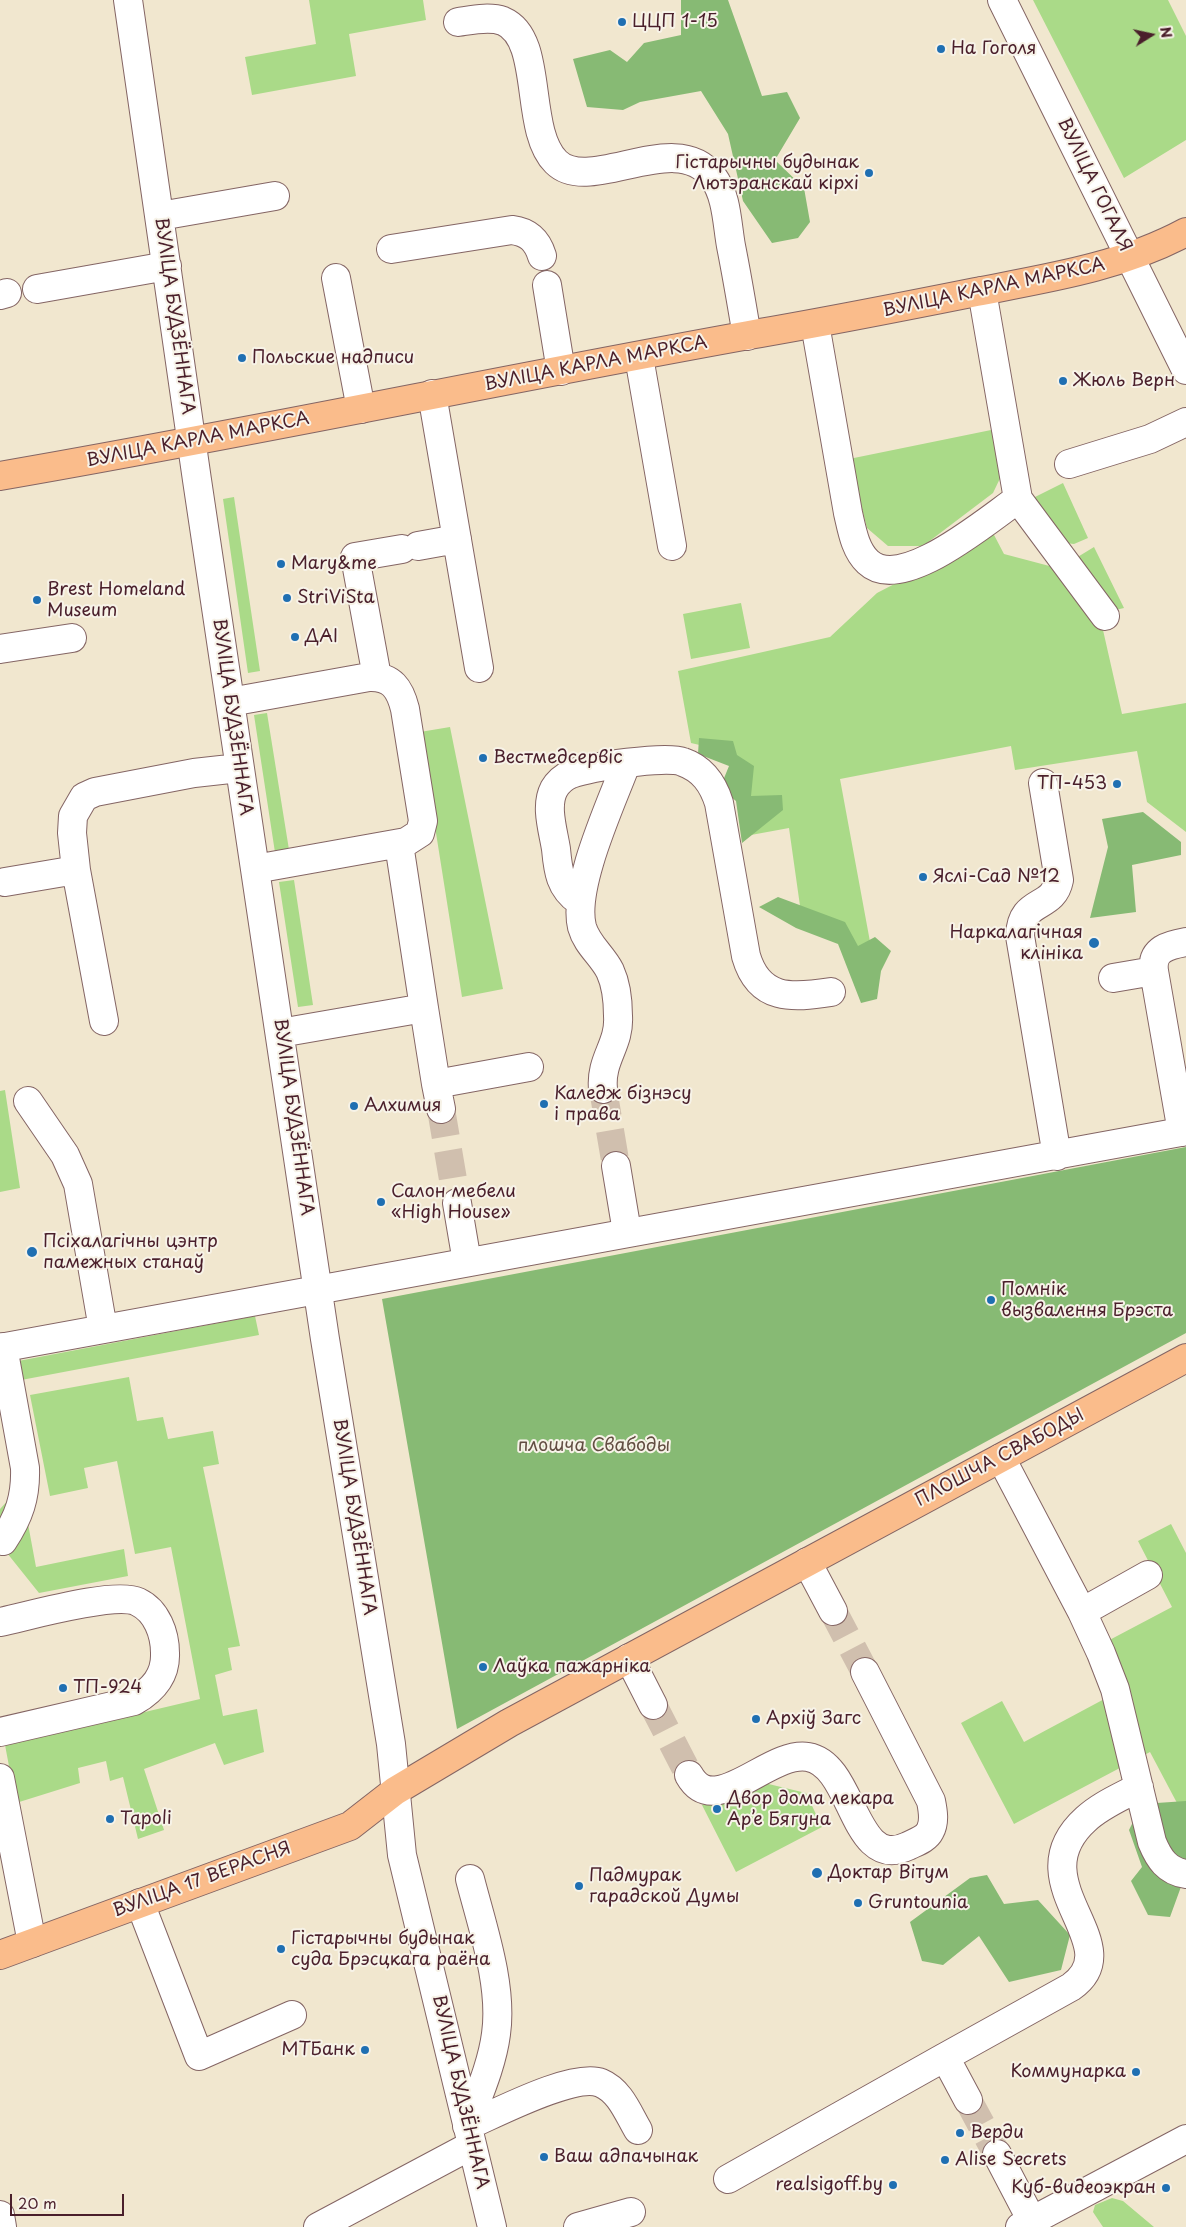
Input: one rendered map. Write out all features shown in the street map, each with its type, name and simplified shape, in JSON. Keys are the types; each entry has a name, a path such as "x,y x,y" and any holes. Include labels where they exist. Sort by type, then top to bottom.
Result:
{"main road":[{"name":"ВУЛІЦА КАРЛА МАРКСА","path":"0,476 191,442 432,394 815,324 1077,272 1129,258 1186,232"},
{"name":"ПЛОШЧА СВАБОДЫ","path":"395,1791 509,1723 1186,1358"},
{"name":"ВУЛІЦА 17 ВЕРАСНЯ","path":"0,1955 350,1826 395,1791"}],"street":[{"name":"ВУЛІЦА БУДЗЁННАГА","path":"128,0 239,768 318,1290 391,1744 402,1855 492,2227"},
{"name":"ВУЛІЦА ГОГАЛЯ","path":"1002,0 1186,370"},
{"path":"458,22 492,19 502,21 518,33 526,51 540,131 548,152 561,167 570,171 592,171 667,158 687,160 705,168 714,178 723,200 747,336"},
{"path":"160,216 275,196"},
{"path":"391,249 512,230 522,231 530,235 536,242 542,256"},
{"path":"37,289 167,266"},
{"path":"336,278 361,409"},
{"path":"547,285 561,371"},
{"path":"982,291 1018,499 1105,616"},
{"path":"815,324 851,528 862,554 869,563 887,571 911,568 922,563 1018,499"},
{"path":"639,357 672,546"},
{"path":"432,394 479,668"},
{"path":"1069,464 1150,440 1186,422"},
{"path":"376,677 355,557 457,539"},
{"path":"0,649 72,638"},
{"path":"230,702 376,677 390,681 400,692 402,700 423,821 423,827 416,838 399,844 255,868"},
{"path":"579,902 566,890 559,872 551,814 552,795 559,781 574,773 626,764 670,759 682,761 702,773 715,791 719,803 746,956 755,978 763,987 786,995 831,992"},
{"path":"603,1089 604,1066 618,1033 617,1004 610,972 594,951 582,928 579,902 586,872 626,764"},
{"path":"104,1020 76,870 72,833 74,816 84,797 107,789 239,768"},
{"path":"1043,783 1059,880 1055,892 1026,912 1022,919 1020,936 1057,1156"},
{"path":"399,844 438,1097 529,1067"},
{"path":"5,882 76,870"},
{"path":"3,1541 21,1510 26,1482 25,1468 1,1348 626,1232 1057,1156 1184,1131 1154,971 1154,959 1160,950 1165,947 1186,942"},
{"path":"1113,978 1154,971"},
{"path":"280,1033 424,1008"},
{"path":"28,1101 65,1155 78,1184 103,1329"},
{"path":"616,1166 626,1232"},
{"path":"457,1203 468,1262"},
{"path":"1001,1458 1082,1612 1101,1653 1115,1689 1148,1831 1156,1853 1170,1869 1186,1874"},
{"path":"807,1562 833,1610"},
{"path":"1082,1612 1148,1575"},
{"path":"0,1622 107,1600 128,1599 139,1603 151,1612 161,1627 166,1660 163,1672 156,1684 147,1694 134,1701 0,1732"},
{"path":"629,1658 653,1705"},
{"path":"689,1774 698,1787 706,1791 716,1792 784,1760 798,1756 813,1758 830,1770 865,1833 877,1846 894,1850 923,1838 928,1834 933,1823 931,1802 865,1672"},
{"path":"0,1778 32,1943"},
{"path":"728,2179 1071,1987 1085,1975 1091,1960 1089,1942 1064,1887 1064,1856 1071,1836 1085,1820 1102,1807 1138,1788"},
{"path":"469,2135 490,2061 496,2033 498,2010 494,1979 470,1879"},
{"path":"140,1903 199,2056 292,2015"},
{"path":"946,2057 968,2100"},
{"path":"318,2227 469,2135 558,2087 587,2080 600,2082 611,2089 621,2100 638,2130"},
{"path":"997,2154 1026,2224 1186,2139"},
{"path":"578,2227 631,2212"},
{"path":"0,2214 2,2227"}],"green space":[{"path":"309,0 423,0 426,20 349,34 356,76 252,95 245,57 316,44"},
{"path":"681,0 728,0 762,96 787,92 800,118 775,160 804,188 810,222 798,238 772,243 743,201 728,134 701,91 640,102 623,110 587,107 573,59 610,50 627,62 644,43 681,35"},
{"path":"1033,0 1168,0 1186,36 1186,140 1124,178"},
{"path":"996,429 1004,470 993,493 923,546 888,546 867,528 849,459"},
{"path":"1063,483 1088,538 1074,544 1065,543 1031,499"},
{"path":"234,497 260,671 248,673 223,499"},
{"path":"993,533 1004,554 1057,568 1103,630 1122,714 1186,703 1186,832 1147,802 1137,751 1015,770 1011,746 840,779 873,958 801,913 789,828 751,835 734,753 691,743 678,671 830,637 877,593"},
{"path":"1094,547 1124,608 1102,613 1076,558"},
{"path":"741,603 750,648 691,659 683,614"},
{"path":"267,713 290,856 276,859 254,715"},
{"path":"450,727 503,989 462,997 420,732"},
{"path":"699,738 733,741 737,755 754,766 751,796 782,795 783,810 742,843 736,801 720,788 729,766 698,754"},
{"path":"1143,812 1181,842 1181,855 1132,865 1136,912 1090,918 1108,847 1102,819"},
{"path":"294,880 313,1005 298,1007 279,882"},
{"path":"778,897 845,922 858,946 875,937 891,951 881,971 877,999 861,1003 838,944 796,928 759,907"},
{"path":"5,1090 20,1188 0,1192 0,1091"},
{"name":"плошча Свабоды","path":"1186,1147 1186,1333 457,1729 382,1299"},
{"path":"255,1316 259,1335 16,1381 13,1362"},
{"path":"129,1377 137,1421 163,1417 168,1439 213,1431 219,1464 203,1467 240,1646 228,1648 232,1670 215,1675 223,1716 257,1709 264,1752 224,1765 215,1743 144,1769 164,1830 138,1839 123,1777 110,1781 106,1761 78,1768 80,1783 16,1803 5,1745 200,1699 171,1547 135,1554 117,1461 84,1468 88,1488 50,1496 30,1395"},
{"path":"21,1486 36,1567 124,1549 128,1576 39,1593 7,1553 0,1554 0,1509"},
{"path":"1171,1524 1186,1553 1186,1820 1150,1752 1014,1824 961,1723 1002,1701 1024,1742 1123,1689 1100,1645 1172,1607 1138,1541"},
{"path":"752,1780 806,1793 822,1827 736,1872 702,1805"},
{"path":"1186,1801 1186,1873 1170,1917 1148,1915 1131,1881 1142,1867 1129,1830 1142,1804"},
{"path":"987,1875 1004,1904 1038,1900 1070,1935 1061,1970 1009,1982 979,1936 943,1965 922,1961 910,1922 970,1878"},
{"path":"1112,2198 1123,2201 1154,2227 1103,2227 1093,2212 1095,2205"}],"tunnel":[{"path":"603,1089 616,1166"},
{"path":"441,1109 457,1203"},
{"path":"833,1611 865,1672"},
{"path":"653,1705 689,1775"},
{"path":"968,2100 997,2154"}],"place":[{"name":"ЦЦП 1-15","path":"622,22"},
{"name":"На Гоголя","path":"941,49"},
{"name":"Гістарычны будынак Лютэранскай кірхі","path":"869,173"},
{"name":"Польские надписи","path":"242,358"},
{"name":"Жюль Верн","path":"1063,381"},
{"name":"Mary&me","path":"281,564"},
{"name":"StriViSta","path":"287,598"},
{"name":"Brest Homeland Museum","path":"37,600"},
{"name":"ДАІ","path":"295,637"},
{"name":"Вестмедсервіс","path":"483,758"},
{"name":"ТП-453","path":"1117,784"},
{"name":"Яслі-Сад №12","path":"923,877"},
{"name":"Наркалагічная клініка","path":"1094,943"},
{"name":"Каледж бізнэсу і права","path":"544,1104"},
{"name":"Алхимия","path":"354,1106"},
{"name":"Салон мебели «High House»","path":"381,1202"},
{"name":"Псіхалагічны цэнтр памежных станаў","path":"32,1252"},
{"name":"Помнік вызвалення Брэста","path":"991,1300"},
{"name":"Лаўка пажарніка","path":"483,1667"},
{"name":"ТП-924","path":"63,1688"},
{"name":"Архіў Загс","path":"756,1719"},
{"name":"Двор дома лекара Арʼе Бягуна","path":"717,1809"},
{"name":"Tapoli","path":"110,1819"},
{"name":"Доктар Вітум","path":"817,1873"},
{"name":"Падмурак гарадской Думы","path":"579,1886"},
{"name":"Gruntounia","path":"858,1903"},
{"name":"Гістарычны будынак суда Брэсцкага раёна","path":"281,1949"},
{"name":"МТБанк","path":"365,2050"},
{"name":"Коммунарка","path":"1136,2072"},
{"name":"Верди","path":"960,2133"},
{"name":"Ваш адпачынак","path":"544,2157"},
{"name":"Alise Secrets","path":"945,2160"},
{"name":"realsigoff.by","path":"893,2185"},
{"name":"Куб-видеоэкран","path":"1166,2188"}]}
